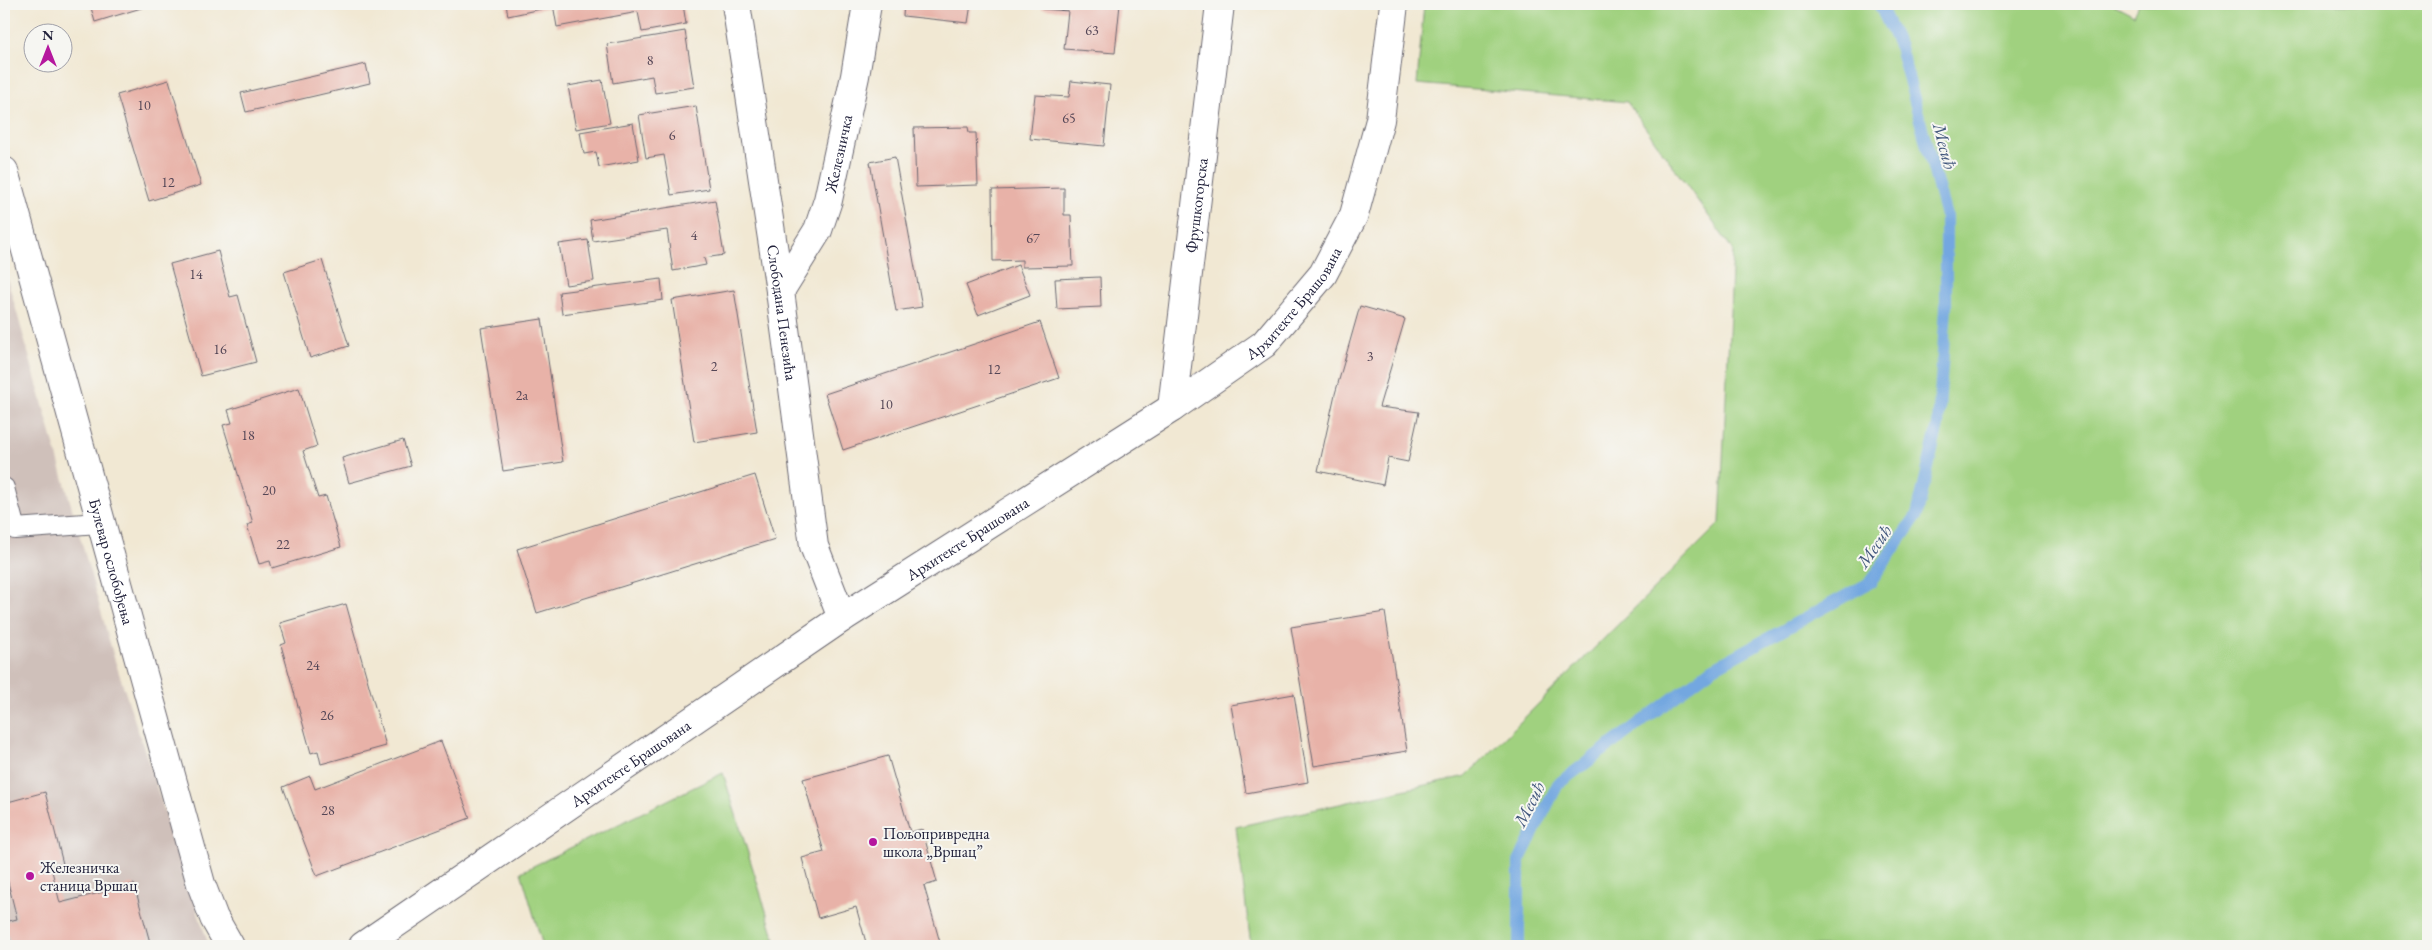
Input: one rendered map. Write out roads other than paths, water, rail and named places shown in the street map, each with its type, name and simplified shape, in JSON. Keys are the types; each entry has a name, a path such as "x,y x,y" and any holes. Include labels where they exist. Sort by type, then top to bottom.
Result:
{"street":[{"name":"Слободана Пенезића","path":"736,4 780,291 814,546 842,618"},
{"name":"Железничка","path":"780,291 818,230 828,200 855,76 867,4"},
{"name":"Фрушкогорска","path":"1172,408 1220,4"},
{"name":"Архитекте Брашована","path":"363,946 842,618 1172,408 1264,344 1323,274 1354,215 1380,120 1394,4"},
{"name":"Булевар ослобођења","path":"4,171 99,523 201,884 214,918 230,946"}],"lane":[{"path":"4,488 15,529 99,523"}],"waterway":[{"name":"Месић","path":"1519,946 1519,861 1558,784 1712,669 1871,582 1917,515 1938,425 1946,308 1946,216 1900,47 1879,4"}],"place":[{"name":"Пољопривредна школа „Вршац”","path":"873,842"},
{"name":"Железничка станица Вршац","path":"30,876"}]}
